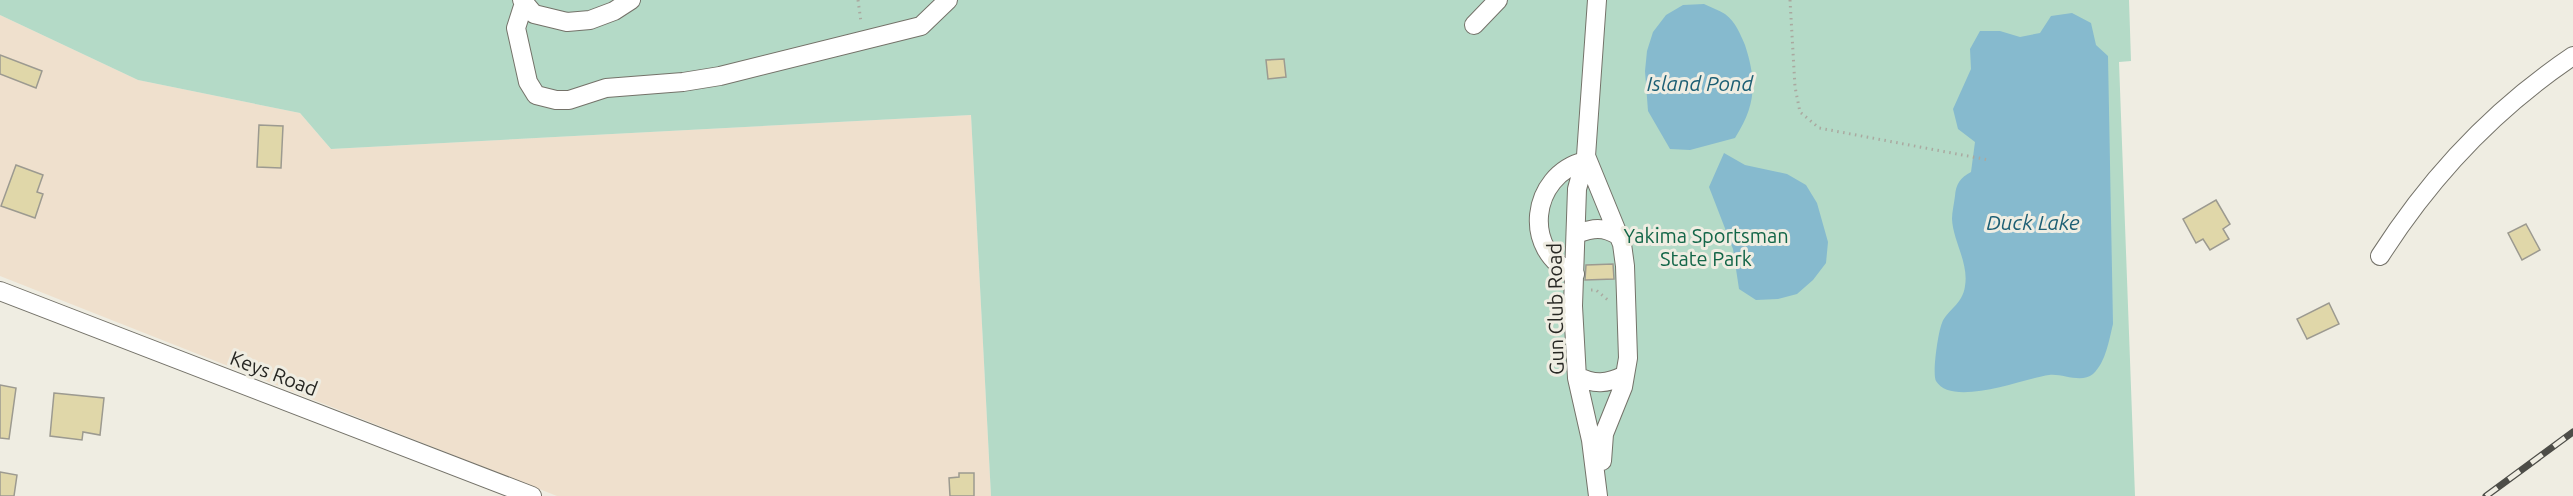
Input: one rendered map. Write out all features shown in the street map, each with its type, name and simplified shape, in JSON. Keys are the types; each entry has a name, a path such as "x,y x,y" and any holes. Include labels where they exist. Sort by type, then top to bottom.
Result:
{"street":[{"path":"523,1 544,0"},
{"path":"523,1 534,14 567,22 590,20 614,11 631,0"},
{"path":"523,1 516,28 528,82 536,95 556,100 569,100 606,88 683,82 720,76 921,26 948,0"},
{"path":"1474,25 1498,0"},
{"name":"Gun Club Road","path":"1597,0 1585,159 1577,189 1574,283 1577,376 1592,440 1598,496"},
{"path":"2380,256 2420,197 2466,143 2521,94 2573,56"},
{"path":"1574,283 1546,252 1540,234 1540,210 1547,189 1558,174 1585,159"},
{"name":"Gun Club Road","path":"1585,159 1619,236 1625,266 1627,315 1628,358 1623,387 1604,434 1598,496"},
{"path":"1576,234 1595,228 1610,231 1619,236"},
{"name":"Keys Road","path":"0,291 532,496"},
{"path":"1577,376 1593,382 1605,383 1625,375"}],"path":[{"path":"858,0 864,40"},
{"path":"1790,0 1798,104 1800,112 1819,128 1989,160"},
{"path":"1574,283 1596,290 1627,315"}],"shaded area":[{"path":"0,15 138,80 300,113 331,149 971,115 991,496 557,496 0,276"}],"green space":[{"name":"Yakima Sportsman State Park","path":"0,0 2129,0 2131,61 2119,62 2135,496 991,496 971,115 331,149 300,113 138,80 0,15"}],"water":[{"name":"Island Pond","path":"1704,4 1725,14 1739,32 1749,58 1753,82 1751,104 1735,138 1690,150 1670,149 1648,111 1645,71 1647,51 1653,32 1666,15 1683,5"},
{"name":"Duck Lake","path":"2072,13 2091,23 2096,45 2108,56 2113,324 2106,350 2097,369 2088,377 2049,375 1972,392 1944,389 1935,377 1940,328 1944,319 1961,298 1966,277 1952,216 1958,185 1961,179 1971,172 1975,142 1958,129 1953,109 1971,69 1970,49 1980,31 2000,31 2020,37 2040,33 2051,16"},
{"path":"1724,153 1745,165 1787,174 1806,185 1817,203 1828,242 1826,263 1813,280 1797,294 1778,299 1756,300 1739,289 1733,249 1709,187"}],"building":[{"path":"0,55 42,71 36,88 0,74"},
{"path":"1284,59 1286,77 1268,79 1266,60"},
{"path":"259,125 283,126 281,168 257,167"},
{"path":"16,165 43,175 37,192 43,194 35,218 1,206"},
{"path":"2216,200 2230,224 2223,229 2229,239 2210,250 2203,239 2196,243 2183,219"},
{"path":"2526,224 2540,250 2522,260 2508,233"},
{"path":"1613,264 1614,279 1585,280 1586,265"},
{"path":"2329,303 2339,324 2307,339 2297,319"},
{"path":"0,385 16,388 9,439 0,438"},
{"path":"54,393 104,398 100,435 83,432 82,440 50,436"},
{"path":"0,472 17,475 14,496 0,496"},
{"path":"959,473 974,473 974,496 950,496 949,478 959,477"}],"railway":[{"path":"2486,496 2573,432"}]}
